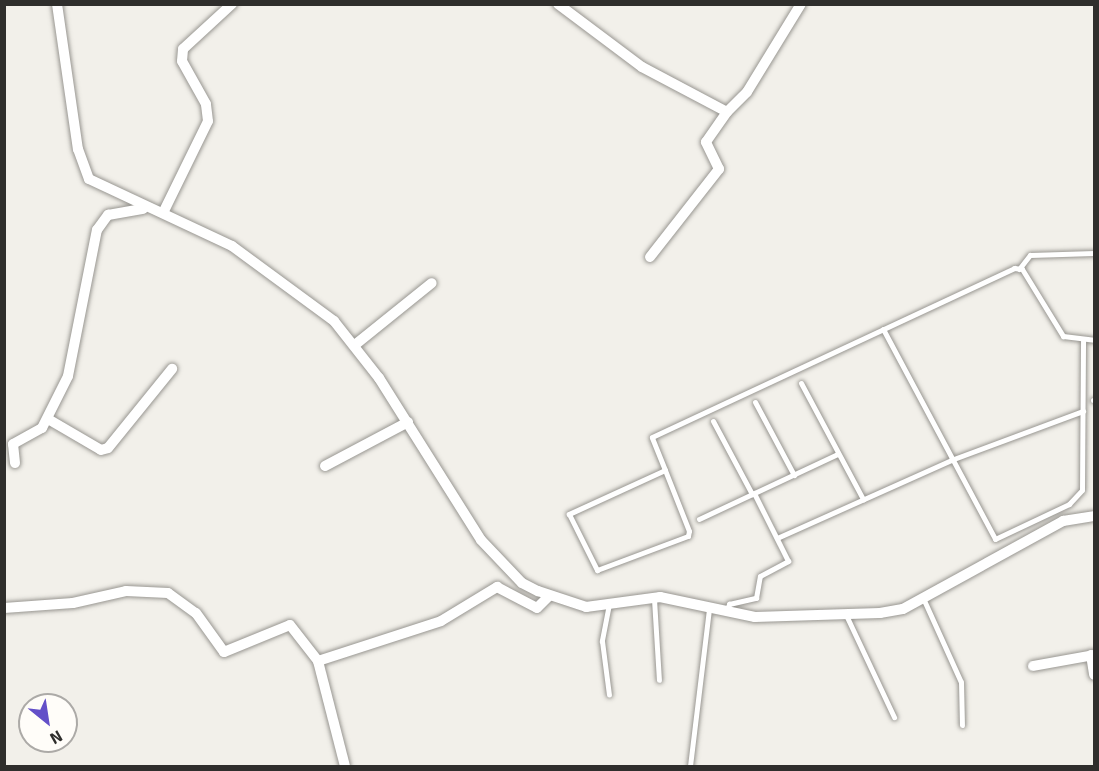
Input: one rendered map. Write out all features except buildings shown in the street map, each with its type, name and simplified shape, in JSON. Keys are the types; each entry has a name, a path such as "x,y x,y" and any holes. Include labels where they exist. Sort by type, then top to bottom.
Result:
{"street":[{"path":"57,4 86,174 147,209 163,213 272,270 356,344 493,555 522,583 549,596 586,606 654,597 709,608 726,614 793,619 903,609 1053,525 1073,517 1095,516"},
{"path":"163,213 208,121 206,104 182,61 183,49 232,4"},
{"path":"558,4 642,67 727,112"},
{"path":"650,257 719,169 706,142 727,112 747,92 801,4"},
{"path":"15,463 13,444 48,419 80,330 90,245 108,215 147,209"},
{"path":"356,344 432,283"},
{"path":"48,419 101,450 108,448 172,369"},
{"path":"325,466 408,422"},
{"path":"318,661 441,621 497,587 540,609 549,596"},
{"path":"4,608 73,603 126,591 168,593 196,613 224,652 290,625 318,661 345,766"},
{"path":"1033,666 1093,655 1095,675"}],"lane":[{"path":"665,470 569,514 597,570 688,536 665,470 652,437 1019,268 1030,255 1095,253"},
{"path":"1019,268 1063,336 1095,340"},
{"path":"883,329 986,529 995,539 1005,538 1079,496 1083,411 1083,340"},
{"path":"801,383 862,499"},
{"path":"755,402 794,475"},
{"path":"777,538 951,460 1083,411"},
{"path":"713,421 788,561 760,576 756,598 729,604 726,614"},
{"path":"699,519 838,454"},
{"path":"654,597 659,680"},
{"path":"923,598 961,682 963,725"},
{"path":"609,604 602,641 609,695"},
{"path":"690,766 709,608"},
{"path":"846,615 894,717"}]}
